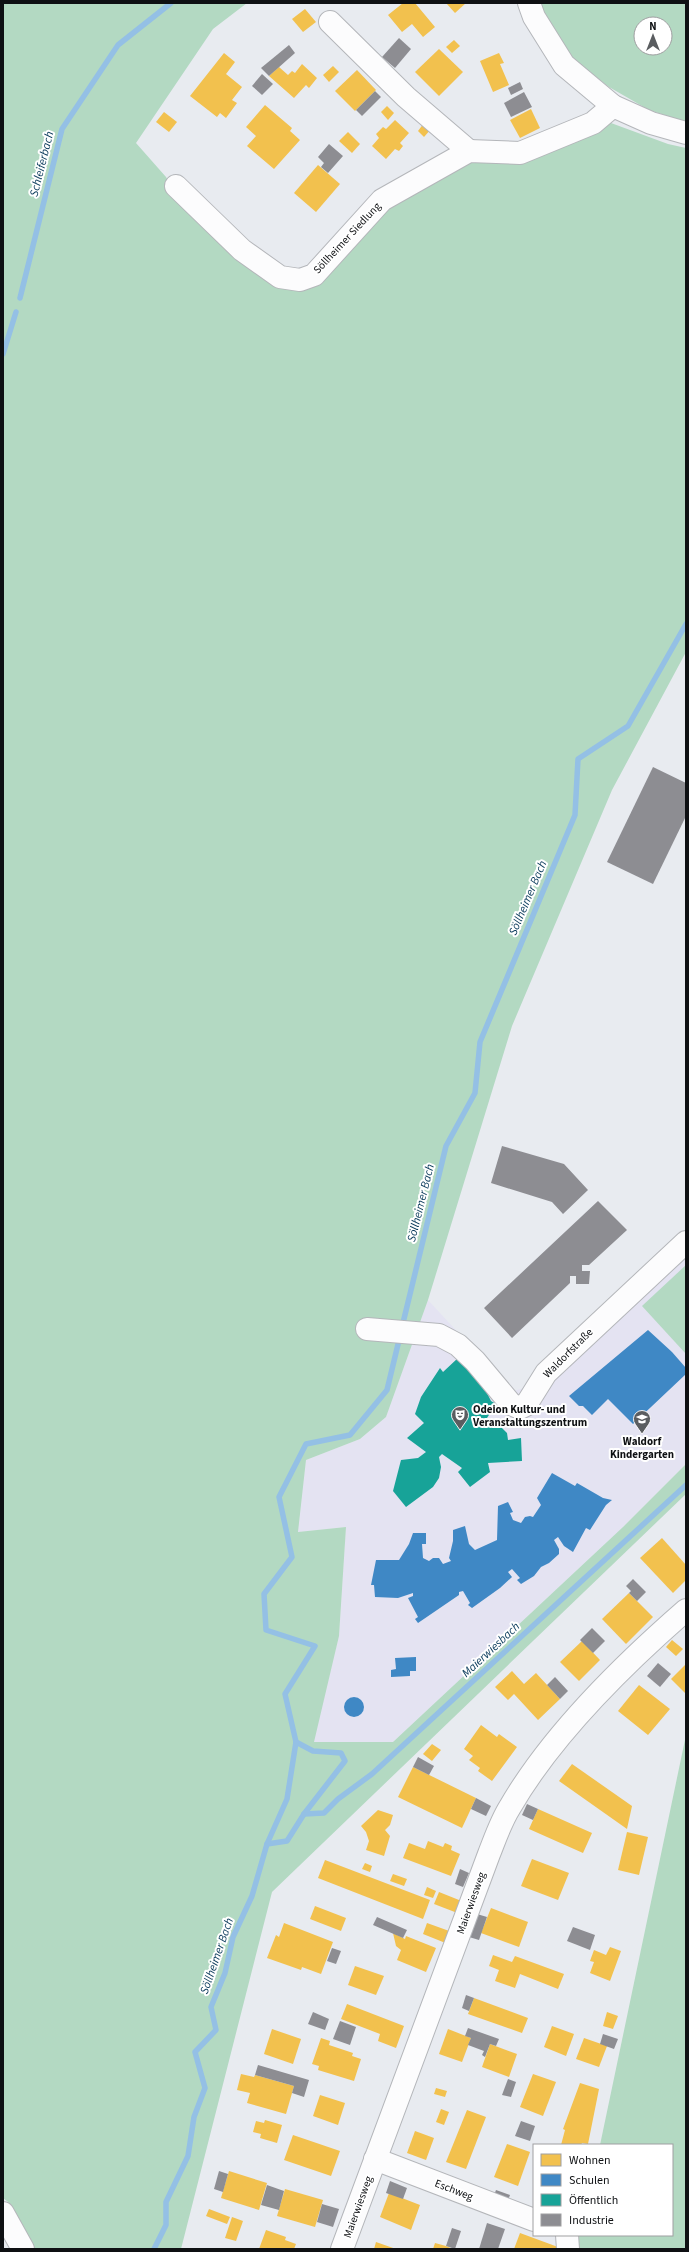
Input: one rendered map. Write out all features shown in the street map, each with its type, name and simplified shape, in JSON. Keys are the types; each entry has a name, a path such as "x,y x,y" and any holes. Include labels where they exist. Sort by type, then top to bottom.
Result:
{"street":[{"path":"529,3 534,17 564,65 613,106 651,124 686,133"},
{"path":"330,22 406,97 469,151 520,153 593,123 613,106"},
{"name":"Söllheimer Siedlung","path":"176,186 242,250 280,277 300,280 314,275 382,200 469,151"},
{"name":"Waldorfstraße","path":"373,1329 439,1334 458,1345 475,1360 511,1404 520,1408 526,1406 546,1373 686,1242"},
{"name":"Maierwiesweg","path":"342,2249 489,1854 509,1808 555,1742 622,1669 686,1610"},
{"name":"Eschweg","path":"375,2159 533,2220"},
{"path":"3,2213 23,2249"},
{"path":"568,2236 568,2249"}],"shaded area":[{"path":"686,1252 686,1464 623,1527 393,1742 313,1742 339,1636 346,1527 298,1532 306,1460 360,1439 386,1417 428,1300 512,1391 544,1384"}],"green space":[{"path":"3,3 247,3 213,29 136,143 166,177 176,195 301,285 369,219 472,156 519,157 611,123 668,144 686,148 686,652 612,790 512,1026 428,1300 386,1417 360,1439 306,1460 298,1532 346,1527 339,1636 314,1742 393,1742 623,1527 686,1464 686,1494 272,1892 181,2249 31,2249 8,2202 3,2198"},
{"path":"539,3 686,3 686,122 649,110 609,87 573,59 552,28"},
{"path":"686,1265 686,1354 642,1306"},
{"path":"686,1735 686,2249 578,2249 577,2236 673,2236 673,2144 600,2144"}],"building: Wohnen":[{"path":"403,3 415,3 435,27 423,37 412,24 402,32 388,15"},
{"path":"446,3 466,3 455,13"},
{"path":"305,9 316,22 303,32 292,19"},
{"path":"454,40 460,46 452,53 446,47"},
{"path":"439,49 463,72 439,96 415,72"},
{"path":"224,53 235,62 226,74 242,87 232,100 237,103 226,118 220,113 217,117 190,96"},
{"path":"499,53 504,63 500,64 509,85 493,92 480,61"},
{"path":"302,64 317,78 309,88 306,85 294,98 269,76 279,67 288,75 292,71 295,73"},
{"path":"333,66 339,72 329,82 323,75"},
{"path":"357,70 376,90 355,111 335,91"},
{"path":"265,105 292,128 290,131 300,140 274,169 247,146 256,136 246,127"},
{"path":"387,106 394,113 388,120 381,112"},
{"path":"531,109 540,128 520,138 510,120"},
{"path":"164,112 177,122 169,132 156,122"},
{"path":"395,120 409,133 400,143 403,146 399,151 395,149 386,159 372,146 379,138 376,134 383,127 386,129"},
{"path":"424,123 431,129 424,137 418,131"},
{"path":"348,132 360,144 352,153 339,141"},
{"path":"318,165 340,184 316,212 294,193"},
{"path":"662,1538 686,1565 686,1580 673,1593 640,1558"},
{"path":"629,1593 653,1617 626,1644 602,1619"},
{"path":"672,1640 683,1649 676,1656 666,1647"},
{"path":"582,1641 600,1660 579,1681 560,1662"},
{"path":"686,1664 686,1694 671,1679"},
{"path":"512,1671 524,1684 536,1673 560,1699 538,1720 514,1694 508,1700 495,1687"},
{"path":"639,1685 670,1709 648,1735 618,1711"},
{"path":"481,1725 497,1737 499,1734 517,1747 492,1781 478,1771 480,1768 469,1760 473,1756 464,1749"},
{"path":"432,1744 441,1750 432,1761 423,1754"},
{"path":"572,1764 632,1806 627,1829 559,1781"},
{"path":"413,1767 476,1798 462,1828 398,1797"},
{"path":"538,1809 592,1833 583,1853 529,1829"},
{"path":"378,1810 393,1815 390,1825 385,1830 390,1836 384,1856 366,1850 369,1841 366,1832 361,1826"},
{"path":"627,1832 648,1837 639,1875 618,1870"},
{"path":"428,1841 443,1847 445,1843 452,1846 451,1850 460,1854 451,1876 403,1858 409,1843 425,1849"},
{"path":"532,1859 569,1873 558,1900 521,1886"},
{"path":"325,1860 430,1900 423,1919 318,1878"},
{"path":"365,1863 372,1866 370,1872 362,1869"},
{"path":"393,1874 407,1879 404,1886 390,1881"},
{"path":"427,1887 436,1891 433,1898 424,1895"},
{"path":"439,1892 464,1902 460,1914 434,1904"},
{"path":"315,1906 346,1918 341,1931 310,1919"},
{"path":"491,1908 528,1922 519,1947 481,1933"},
{"path":"284,1923 333,1942 321,1974 302,1967 301,1970 267,1958 276,1935 279,1937"},
{"path":"427,1923 452,1932 448,1944 423,1934"},
{"path":"393,1933 405,1939 406,1936 436,1948 426,1972 397,1960 401,1950 396,1946"},
{"path":"610,1947 621,1951 610,1981 590,1973 594,1962 590,1961 594,1950 606,1955"},
{"path":"493,1955 512,1962 515,1956 564,1974 558,1989 520,1974 515,1988 495,1981 499,1970 489,1966"},
{"path":"355,1966 384,1976 376,1995 348,1985"},
{"path":"474,1998 528,2018 522,2033 468,2014"},
{"path":"347,2004 404,2026 396,2048 378,2041 380,2034 341,2019"},
{"path":"607,2012 618,2016 613,2029 603,2026"},
{"path":"552,2026 574,2034 566,2056 544,2047"},
{"path":"272,2029 301,2039 293,2064 264,2054"},
{"path":"448,2029 471,2038 462,2062 439,2054"},
{"path":"321,2038 330,2041 329,2045 353,2053 352,2056 361,2059 354,2081 318,2070 319,2066 312,2064"},
{"path":"584,2038 607,2046 599,2067 576,2059"},
{"path":"490,2044 517,2054 509,2077 482,2067"},
{"path":"241,2074 254,2077 255,2075 294,2086 286,2114 247,2103 250,2093 237,2090"},
{"path":"533,2074 556,2082 543,2116 520,2107"},
{"path":"580,2083 599,2089 588,2144 561,2144 565,2130 563,2129"},
{"path":"436,2088 447,2091 445,2097 434,2094"},
{"path":"320,2095 345,2103 338,2125 313,2116"},
{"path":"441,2109 449,2112 444,2125 436,2122"},
{"path":"467,2110 486,2117 466,2169 446,2162"},
{"path":"265,2120 282,2125 277,2143 260,2138 261,2134 253,2132 256,2121 264,2123"},
{"path":"415,2131 434,2138 426,2160 407,2153"},
{"path":"293,2135 340,2151 331,2176 284,2160"},
{"path":"507,2144 530,2152 518,2186 494,2177"},
{"path":"229,2171 267,2183 259,2210 221,2198"},
{"path":"285,2189 323,2200 315,2227 277,2216"},
{"path":"389,2193 420,2205 411,2230 380,2217"},
{"path":"209,2209 230,2217 227,2224 206,2216"},
{"path":"232,2217 243,2221 236,2241 225,2238"},
{"path":"266,2230 286,2237 285,2240 296,2244 294,2249 259,2249"},
{"path":"520,2233 558,2247 558,2249 514,2249"},
{"path":"376,2242 396,2249 374,2249"},
{"path":"435,2243 446,2246 453,2249 433,2249"}],"building: Schulen":[{"path":"648,1330 672,1352 686,1368 686,1374 633,1424 608,1399 592,1415 583,1406 579,1406 569,1396"},
{"path":"552,1473 575,1486 577,1483 603,1498 612,1500 606,1505 590,1530 586,1528 573,1552 564,1546 558,1537 554,1540 559,1549 559,1554 549,1563 541,1567 534,1576 521,1584 517,1580 520,1578 512,1569 508,1572 512,1577 500,1588 472,1608 468,1605 470,1603 463,1591 459,1592 459,1595 418,1623 415,1619 418,1617 408,1598 413,1596 413,1593 398,1598 375,1597 374,1585 371,1585 376,1560 399,1560 409,1544 413,1533 426,1533 426,1544 422,1544 423,1558 429,1561 433,1558 439,1558 443,1564 451,1561 449,1558 453,1541 453,1530 465,1526 469,1544 475,1550 497,1540 498,1506 508,1502 513,1512 510,1513 513,1520 521,1523 525,1517 533,1517 541,1505 537,1498"},
{"path":"416,1657 416,1671 410,1671 410,1676 391,1677 391,1670 396,1669 395,1658"},
{"path":"354,1697 361,1700 364,1707 361,1714 354,1717 347,1714 344,1707 347,1700"}],"building: Öffentlich":[{"name":"Odeion Kultur- und Veranstaltungszentrum","path":"458,1358 480,1379 491,1401 496,1404 487,1418 507,1433 508,1440 521,1438 522,1461 488,1463 490,1472 470,1487 458,1472 462,1468 442,1454 439,1457 441,1467 439,1478 433,1487 406,1507 393,1491 401,1460 418,1458 426,1452 407,1438 424,1423 415,1414 421,1397 440,1368 443,1372"}],"building: Industrie":[{"path":"399,38 411,49 395,68 382,57"},
{"path":"289,45 295,53 269,76 261,68"},
{"path":"262,74 273,84 262,95 252,86"},
{"path":"520,82 523,89 511,95 508,88"},
{"path":"375,91 381,97 362,116 356,110"},
{"path":"524,92 532,107 511,117 504,103"},
{"path":"329,144 343,156 328,173 321,167 324,163 318,157"},
{"path":"653,767 686,783 686,816 653,884 607,862"},
{"path":"502,1146 564,1164 588,1190 563,1214 552,1202 491,1183"},
{"path":"598,1201 627,1230 589,1265 582,1265 582,1271 590,1271 589,1284 576,1284 576,1276 570,1276 570,1283 512,1338 484,1308"},
{"path":"633,1579 646,1592 637,1601 629,1593 631,1591 626,1586"},
{"path":"592,1628 605,1641 593,1653 580,1640"},
{"path":"658,1663 671,1674 660,1687 647,1676"},
{"path":"555,1677 568,1691 560,1699 547,1685"},
{"path":"418,1757 434,1766 429,1775 413,1767"},
{"path":"476,1798 491,1806 486,1816 471,1809"},
{"path":"527,1804 538,1809 533,1820 522,1815"},
{"path":"460,1869 469,1873 463,1887 455,1884"},
{"path":"477,1914 487,1917 479,1940 469,1937"},
{"path":"377,1917 407,1930 403,1938 373,1925"},
{"path":"573,1927 595,1935 590,1950 567,1941"},
{"path":"332,1948 341,1951 336,1964 327,1961"},
{"path":"466,1995 474,1998 469,2011 462,2008"},
{"path":"313,2012 329,2019 325,2030 308,2024"},
{"path":"340,2021 356,2027 350,2045 333,2039"},
{"path":"468,2028 499,2039 496,2046 490,2044 485,2057 482,2055 484,2051 468,2045 471,2038 465,2036"},
{"path":"603,2034 618,2039 614,2049 600,2044"},
{"path":"258,2065 309,2080 304,2097 292,2093 294,2086 255,2075"},
{"path":"508,2079 516,2082 511,2097 502,2095"},
{"path":"521,2121 535,2126 530,2141 515,2136"},
{"path":"219,2171 228,2174 223,2192 214,2189"},
{"path":"390,2181 407,2188 403,2199 386,2193"},
{"path":"267,2185 284,2191 279,2210 261,2205"},
{"path":"496,2190 510,2195 507,2203 493,2198"},
{"path":"322,2204 339,2209 333,2227 317,2222"},
{"path":"487,2223 505,2229 498,2249 479,2249"},
{"path":"452,2228 461,2231 455,2249 446,2246"}],"waterway":[{"name":"Schleiferbach","path":"20,298 62,129 118,45 171,3"},
{"name":"Schleiferbach","path":"3,354 16,312"},
{"name":"Söllheimer Bach","path":"402,1327 446,1146 475,1093 480,1042 575,815 578,759 628,726 686,624"},
{"name":"Söllheimer Bach","path":"154,2249 166,2225 166,2202 188,2156 194,2117 205,2088 195,2052 216,2030 211,2007 225,1973 233,1937 252,1896 267,1844 287,1799 296,1742 285,1694 315,1646 266,1630 264,1594 292,1557 279,1497 306,1444 350,1435 387,1390 400,1336"},
{"name":"Maierwiesbach","path":"304,1814 324,1813 338,1799 372,1774 686,1485"},
{"name":"Söllheimer Bach","path":"267,1844 287,1841 304,1814 345,1761 341,1753 313,1751 296,1742"}],"place":[{"name":"Odeion Kultur- und Veranstaltungszentrum","path":"460,1430"},
{"name":"Waldorf Kindergarten","path":"642,1434"}]}
